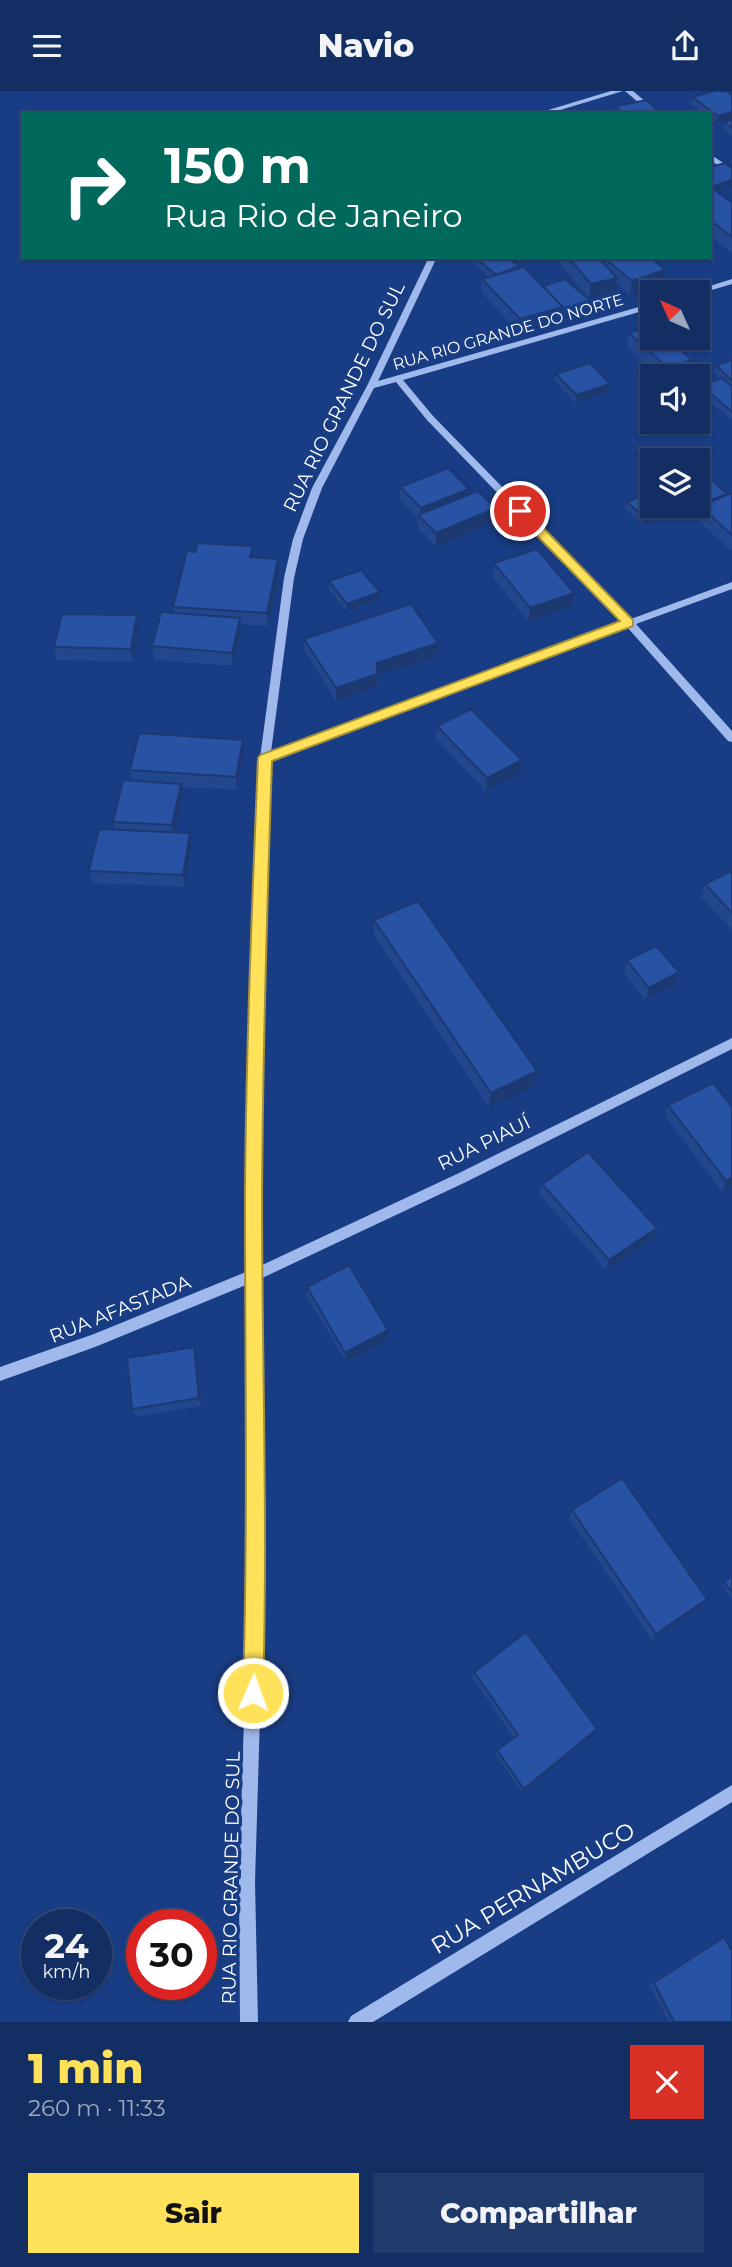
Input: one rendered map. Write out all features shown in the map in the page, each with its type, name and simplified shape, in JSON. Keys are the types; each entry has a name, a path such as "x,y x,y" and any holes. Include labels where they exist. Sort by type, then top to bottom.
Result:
{"street":[{"path":"545,112 619,91"},
{"path":"629,91 655,112"},
{"path":"712,158 732,173"},
{"name":"RUA RIO GRANDE DO SUL","path":"249,2022 247,1882 256,1585 253,1278 257,976 265,758 289,578 298,539 317,488 371,386 432,259"},
{"path":"710,288 732,281"},
{"name":"RUA RIO GRANDE DO NORTE","path":"371,386 640,309"},
{"path":"398,379 430,418 629,623 732,738"},
{"path":"265,758 732,585"},
{"name":"RUA PIAUÍ","path":"253,1278 732,1043"},
{"name":"RUA AFASTADA","path":"0,1374 64,1353 253,1278"},
{"name":"RUA PERNAMBUCO","path":"357,2022 732,1793"}],"building":[{"path":"726,91 732,95 732,112 718,116 692,97"},
{"path":"647,100 659,112 621,112 616,106"},
{"path":"732,120 732,128 724,122"},
{"path":"725,163 732,168 732,180 712,187 712,166"},
{"path":"712,188 732,203 732,237 712,222"},
{"path":"477,259 510,259 519,266 496,275"},
{"path":"570,259 600,259 617,278 591,284"},
{"path":"605,259 652,259 665,270 632,281"},
{"path":"524,267 563,307 520,319 482,279"},
{"path":"565,279 592,302 565,311 543,286"},
{"path":"640,329 640,343 629,333"},
{"path":"648,350 681,350 692,360 680,364 664,364"},
{"path":"732,360 732,381 716,365"},
{"path":"590,363 610,384 576,395 556,374"},
{"path":"722,378 732,386 732,412 710,393 710,382"},
{"path":"448,468 469,489 421,508 400,487"},
{"path":"711,479 727,494 710,501"},
{"path":"478,491 496,508 436,533 418,515"},
{"path":"732,493 732,535 710,515 710,502"},
{"path":"640,496 640,513 627,502"},
{"path":"197,543 253,546 250,557 278,559 267,613 173,607 187,551 195,552"},
{"path":"537,549 574,593 530,608 494,563"},
{"path":"361,570 380,592 347,604 329,581"},
{"path":"411,604 438,643 377,663 377,674 336,688 304,639"},
{"path":"161,612 240,618 232,653 152,646"},
{"path":"62,614 137,615 131,649 54,647"},
{"path":"471,709 522,760 487,778 437,726"},
{"path":"139,733 243,740 236,777 130,770"},
{"path":"123,780 181,784 172,825 113,822"},
{"path":"99,829 190,833 183,875 89,871"},
{"path":"732,871 732,913 705,884"},
{"path":"418,901 537,1071 491,1093 374,920"},
{"path":"656,946 679,972 649,988 627,960"},
{"path":"713,1083 732,1107 732,1178 726,1181 668,1105"},
{"path":"588,1152 657,1228 609,1260 542,1184"},
{"path":"349,1265 388,1330 345,1353 307,1287"},
{"path":"194,1347 199,1398 132,1409 127,1358"},
{"path":"622,1478 707,1599 656,1634 572,1510"},
{"path":"732,1576 732,1592 724,1582"},
{"path":"526,1632 597,1729 524,1789 497,1750 518,1735 474,1672"},
{"path":"724,1937 732,1951 732,2022 674,2022 654,1983"}],"route":[{"path":"253,1693 256,1585 254,1195 257,976 265,758 629,623 520,511"}]}
